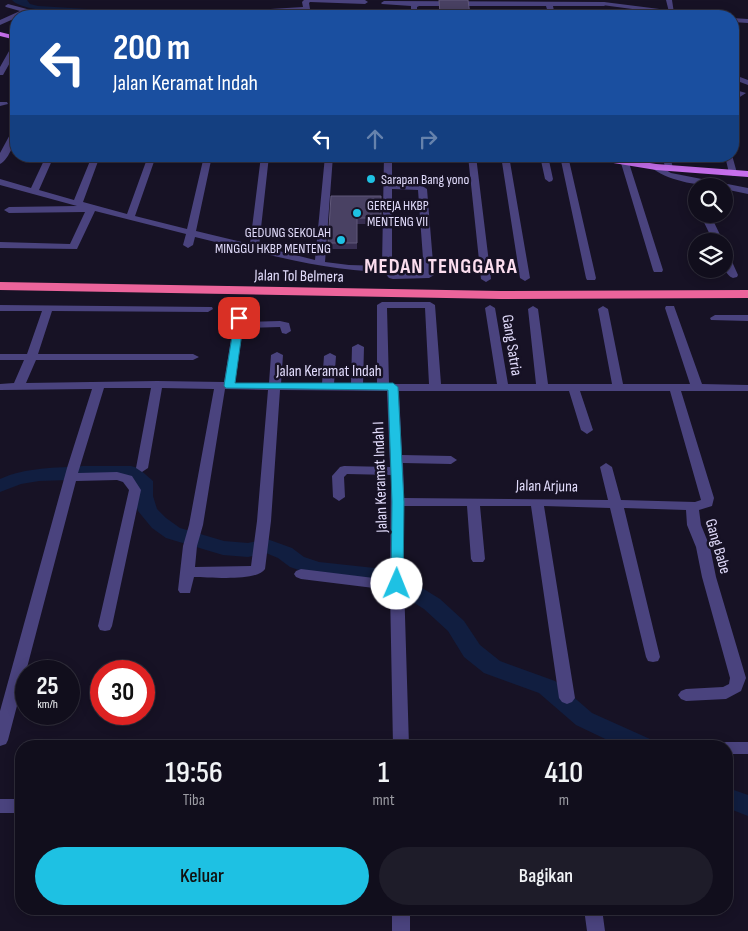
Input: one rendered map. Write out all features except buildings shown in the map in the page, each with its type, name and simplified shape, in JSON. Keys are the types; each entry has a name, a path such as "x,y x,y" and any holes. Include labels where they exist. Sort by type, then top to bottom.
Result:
{"highway":[{"name":"Jalan Tol Belmera","path":"0,280 500,288 748,287"},
{"name":"Jalan Tol Belmera","path":"0,286 510,296 748,294"}],"main road":[{"path":"620,162 656,167 748,174"}],"street":[{"path":"306,9 305,1 365,2"},
{"path":"384,3 496,4 533,7 549,4 604,5 653,10"},
{"path":"496,4 497,10"},
{"path":"549,4 550,10"},
{"path":"8,6 22,10"},
{"path":"289,10 312,10"},
{"path":"0,73 10,56"},
{"path":"0,161 10,142"},
{"path":"34,191 47,162"},
{"path":"78,202 94,162"},
{"path":"130,218 150,162"},
{"path":"188,245 207,162"},
{"path":"254,248 264,162"},
{"path":"320,264 328,162"},
{"path":"388,162 388,269 393,276 429,275 422,189 419,187 389,186"},
{"path":"473,162 486,279"},
{"path":"506,162 525,278"},
{"path":"545,162 549,179"},
{"path":"565,162 591,278"},
{"path":"668,162 669,168"},
{"path":"730,162 733,173"},
{"path":"625,163 658,270"},
{"path":"656,167 668,175 688,180"},
{"path":"0,182 78,202 92,208 130,218 320,264 349,268 388,269"},
{"path":"733,188 748,191"},
{"path":"9,210 92,208"},
{"path":"0,245 74,247 92,208"},
{"path":"186,590 190,546 242,302"},
{"name":"Jalan Keramat Indah I","path":"401,740 397,585 398,502 382,305 430,306 435,387"},
{"path":"0,308 208,309"},
{"name":"Gang Satria","path":"490,308 503,387"},
{"path":"670,308 697,387"},
{"path":"18,386 31,358 48,309"},
{"path":"533,309 542,386"},
{"path":"603,309 618,387"},
{"path":"715,318 748,318"},
{"path":"238,325 280,324 285,325 286,331"},
{"path":"357,387 358,347"},
{"path":"187,574 200,571 252,572 258,569 262,546 277,355"},
{"path":"328,387 330,356"},
{"path":"0,357 193,357"},
{"path":"142,468 157,384"},
{"name":"Jalan Keramat Indah","path":"0,387 157,384 274,387 542,386 748,388"},
{"path":"0,740 72,472 99,385"},
{"path":"573,387 586,430"},
{"name":"Gang Babe","path":"674,387 708,498 707,503 695,506 692,510 694,525 703,547 709,578 736,667 738,682 736,687 730,692 686,695"},
{"path":"339,497 338,476 344,470 451,460"},
{"path":"606,467 653,657"},
{"path":"72,472 117,476 128,479 135,490 105,626"},
{"name":"Jalan Arjuna","path":"398,502 430,496 473,502 695,506"},
{"path":"473,502 478,559"},
{"path":"536,502 567,698"},
{"path":"301,574 397,585"},
{"path":"733,748 748,748"},
{"path":"0,806 15,806"},
{"path":"401,931 402,915"},
{"path":"594,915 596,931"}],"water":[{"path":"12,0 27,0 30,4 38,6 95,10 40,10 20,5"}],"waterway":[{"path":"0,486 16,479 39,475 84,472 131,472 143,481 143,496 148,511 159,523 173,533 223,548 248,550 267,546 285,553 297,562 316,569 386,575 432,604 456,626 472,651 492,667 547,687 584,719 629,740"},
{"path":"733,800 748,806"}],"place":[{"name":"Sarapan Bang yono","path":"371,179"},
{"name":"GEREJA HKBP MENTENG VII","path":"357,213"},
{"name":"GEDUNG SEKOLAH MINGGU HKBP MENTENG","path":"341,240"}],"district":[{"name":"MEDAN TENGGARA","path":"441,266"}],"route":[{"path":"239,318 229,386 393,387 398,502 397,584"}]}
